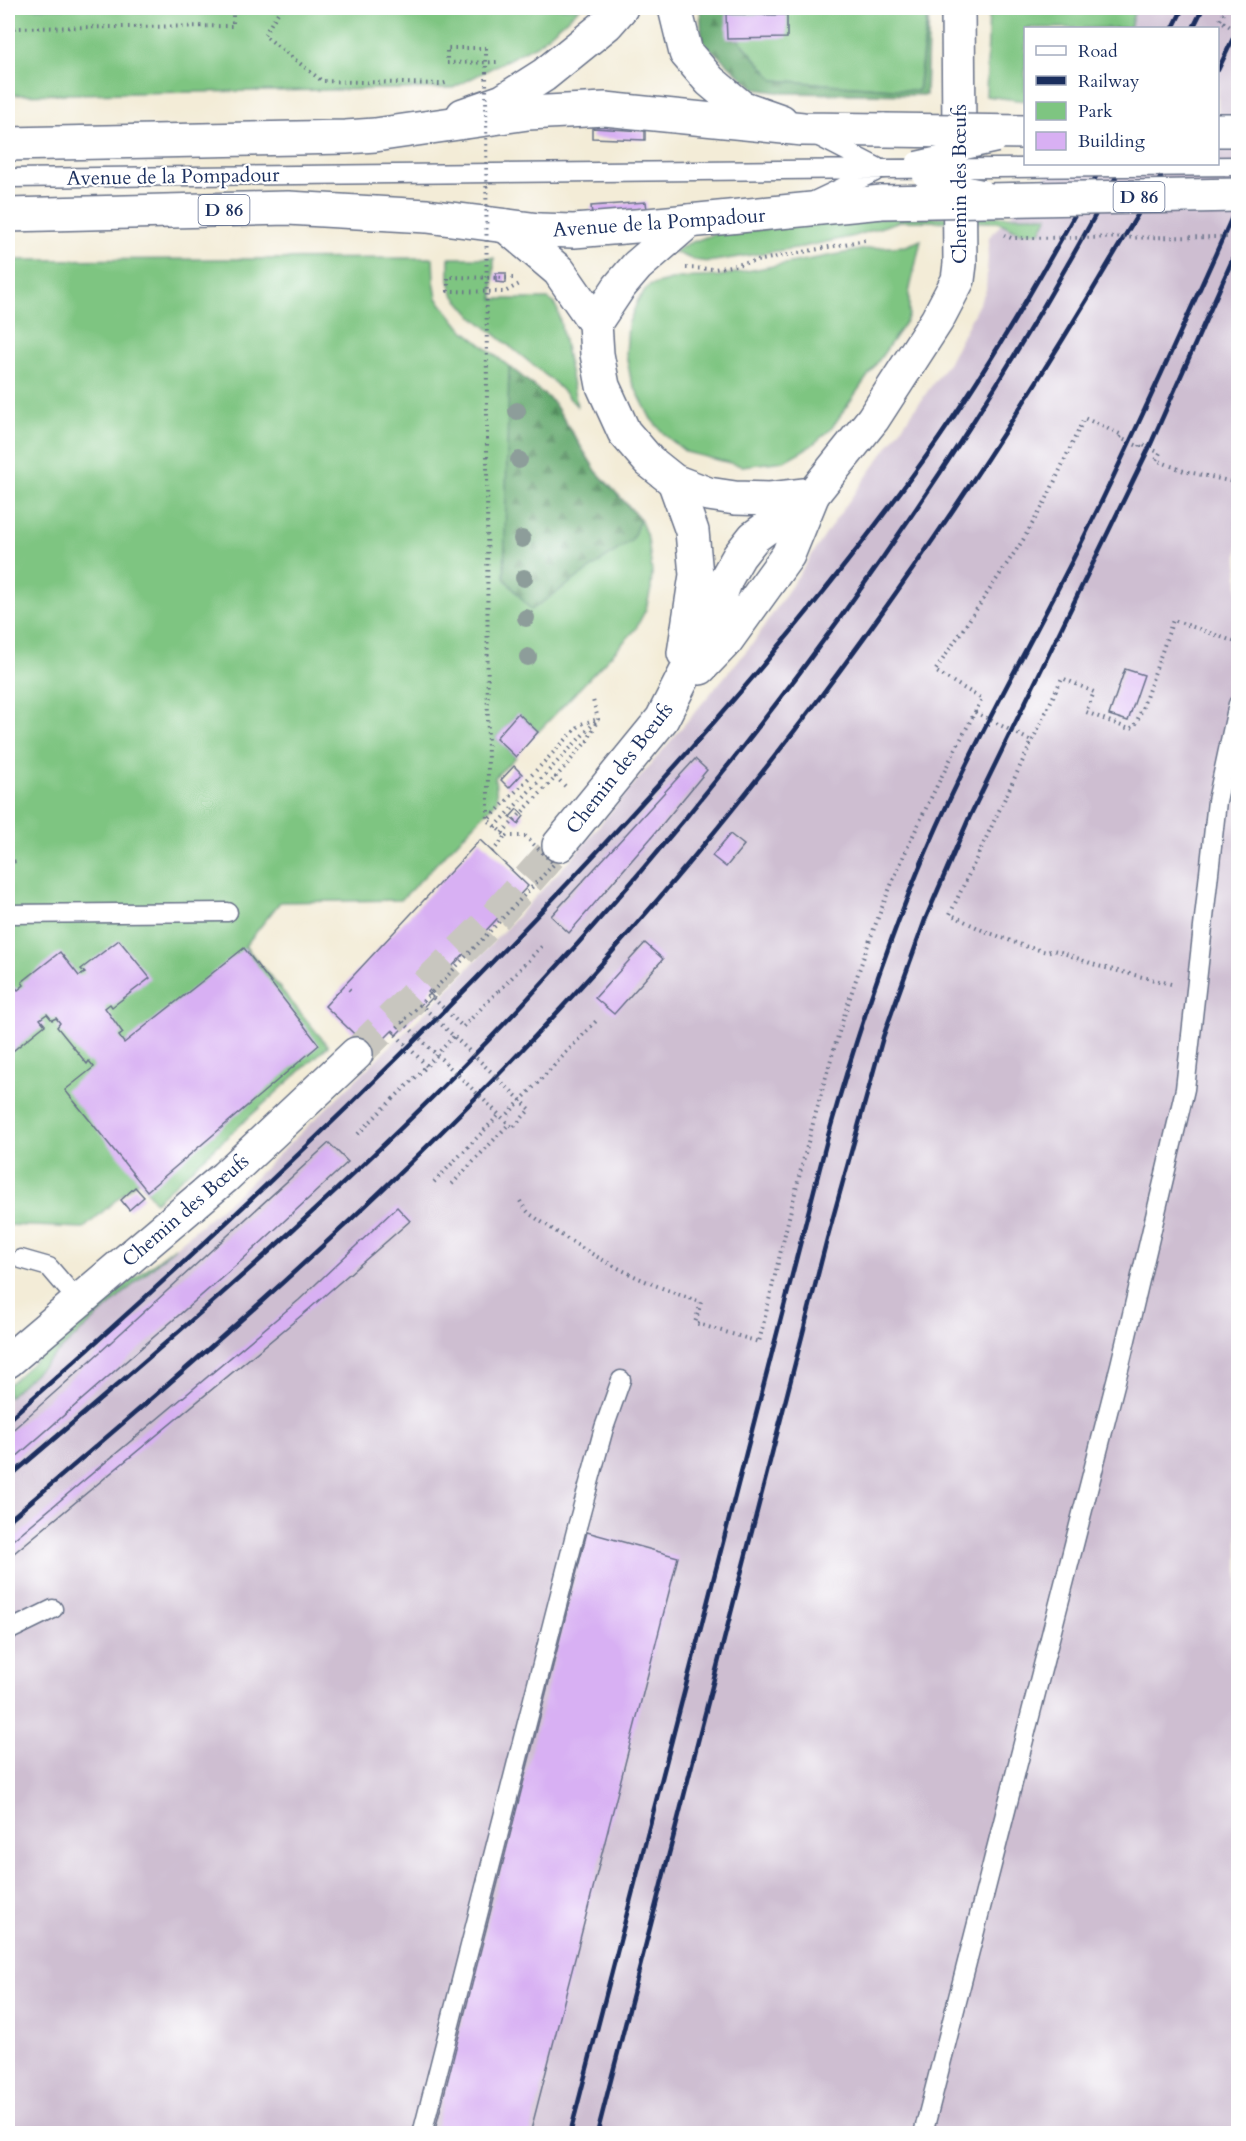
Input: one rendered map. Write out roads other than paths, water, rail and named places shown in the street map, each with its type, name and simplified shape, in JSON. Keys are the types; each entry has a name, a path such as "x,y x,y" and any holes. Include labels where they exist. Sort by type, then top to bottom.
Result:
{"street":[{"path":"431,126 503,100 544,75 607,24 621,8"},
{"path":"675,8 686,53 710,81 741,107 803,129"},
{"name":"Chemin des Bœufs","path":"559,845 662,719 678,690 726,641 788,555 813,494 873,419 936,320 958,280 960,264 958,8"},
{"name":"Avenue de la Pompadour","path":"8,144 346,137 375,135 528,113 605,109 803,129 1024,134"},
{"path":"1219,130 1239,130"},
{"name":"Avenue de la Pompadour","path":"8,214 288,208 427,216 539,231 574,231 882,202 1239,195"},
{"path":"594,323 637,266 689,221"},
{"path":"506,226 560,271 594,323 603,386 624,432 649,461 674,481 708,494 735,498 770,499 813,494"},
{"name":"Chemin des Bœufs","path":"674,481 692,531 696,575 678,690"},
{"name":"Chemin des Bœufs","path":"8,1361 225,1177 356,1054"}],"lane":[{"path":"803,129 882,169 1039,200"},
{"path":"794,211 882,169 1024,134"},
{"name":"Avenue de la Pompadour","path":"8,178 1239,166"},
{"path":"923,2133 1120,1365 1185,1089 1217,801 1239,704"},
{"path":"8,914 228,912"},
{"path":"21,1259 49,1267 78,1301"},
{"path":"422,2133 577,1527 604,1428 621,1380"},
{"path":"8,1630 53,1609"}],"tunnel":[{"path":"356,1054 496,916 559,845"}],"railway":[{"path":"1174,27 1183,8"},
{"path":"1194,27 1203,8"},
{"path":"1219,68 1238,28"},
{"path":"8,1420 294,1159 432,1023 567,884 703,735 833,580 941,435 1014,321 1102,165"},
{"path":"8,1478 206,1308 399,1130 521,1006 608,910 772,709 923,498 994,389 1122,165"},
{"path":"8,1521 213,1345 347,1223 476,1097 621,942 777,754 921,557 989,456 1168,165"},
{"path":"570,2134 828,1136 877,980 905,903 937,827 1109,485 1238,204"},
{"path":"597,2134 827,1239 883,1037 925,920 969,818 1149,448 1238,247"}]}
